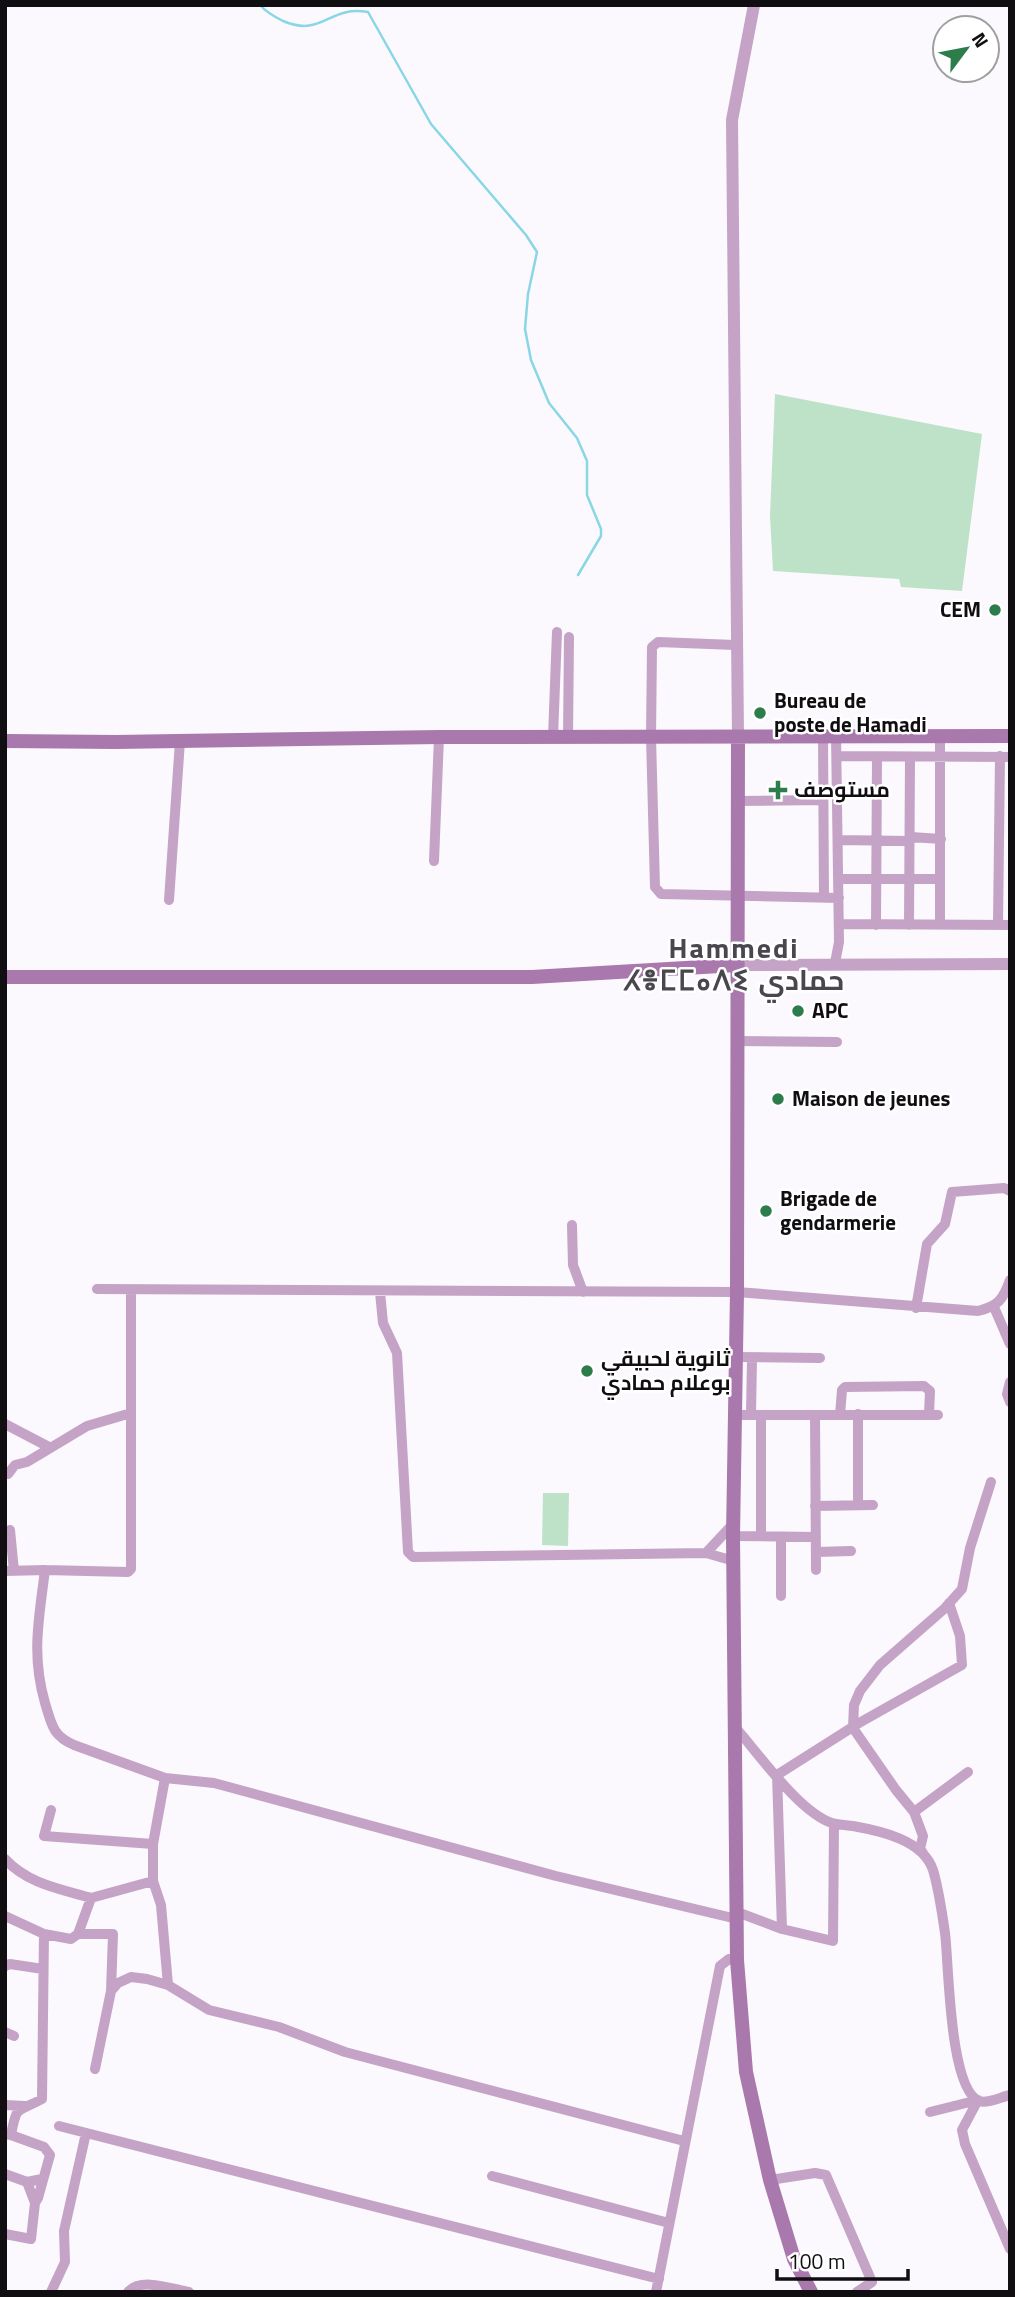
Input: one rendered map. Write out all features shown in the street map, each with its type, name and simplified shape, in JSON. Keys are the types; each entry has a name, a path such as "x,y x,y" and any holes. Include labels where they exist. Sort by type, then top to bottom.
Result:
{"main road":[{"path":"5,741 1010,736"},
{"path":"737,737 737,1292 733,1530 737,1960 746,2072 770,2180 794,2259 811,2292"},
{"path":"5,978 532,977 737,965"}],"street":[{"path":"737,737 732,120 754,5"},
{"path":"556,632 560,737"},
{"path":"560,737 569,637"},
{"path":"735,645 654,644 652,647 651,737 657,892 839,898"},
{"path":"830,735 837,756 839,942 835,963"},
{"path":"824,898 823,800 830,735"},
{"path":"940,736 940,925"},
{"path":"434,861 439,737"},
{"path":"169,900 180,741"},
{"path":"837,756 1005,757 998,925"},
{"path":"876,925 877,757"},
{"path":"909,925 911,757"},
{"path":"738,801 823,800"},
{"path":"838,840 941,839"},
{"path":"838,879 940,879"},
{"path":"839,924 1010,925"},
{"path":"737,965 1010,964"},
{"path":"736,1041 837,1042"},
{"path":"916,1308 927,1244 945,1224 952,1192 1004,1188 1010,1191"},
{"path":"572,1225 573,1265 583,1292"},
{"path":"97,1289 737,1292 978,1311 994,1307 1006,1292 1010,1280"},
{"path":"10,1530 10,1571 128,1573 131,1569 131,1290"},
{"path":"380,1292 383,1323 397,1353 410,1555 706,1553 734,1561"},
{"path":"994,1307 1010,1344"},
{"path":"736,1357 820,1359"},
{"path":"752,1358 761,1536"},
{"path":"1010,1382 1007,1394 1010,1402"},
{"path":"735,1415 934,1414 930,1391 926,1387 843,1388 832,1384"},
{"path":"840,1415 843,1388"},
{"path":"8,1474 15,1465 27,1462 87,1426 131,1413"},
{"path":"816,1415 816,1570"},
{"path":"858,1415 858,1505"},
{"path":"5,1424 49,1447"},
{"path":"992,1482 970,1548 962,1589 950,1603 880,1665 860,1691 854,1705 853,1728 914,1812 923,1836 920,1849 934,1872 945,1932 952,2017 960,2069 968,2092 985,2102 1010,2095"},
{"path":"816,1506 873,1505"},
{"path":"706,1553 733,1530 761,1536 816,1538"},
{"path":"781,1595 782,1537"},
{"path":"816,1552 851,1551"},
{"path":"45,1570 36,1643 40,1684 54,1731 60,1738 74,1745 165,1778 214,1783 556,1876 737,1916 782,1930 833,1941 834,1824"},
{"path":"777,1775 962,1665 960,1636 950,1603"},
{"path":"735,1727 797,1799 817,1817 834,1824 885,1833 911,1844 923,1853"},
{"path":"914,1812 968,1772"},
{"path":"777,1775 782,1930"},
{"path":"165,1778 153,1844 153,1881 161,1905 168,1985"},
{"path":"51,1810 44,1836 153,1844"},
{"path":"5,1859 19,1874 51,1887 91,1898 153,1881"},
{"path":"5,1916 44,1934 71,1939 78,1934 91,1898"},
{"path":"34,2203 38,2198 50,2155 44,2147 8,2134 15,2113 42,2099 44,1934"},
{"path":"78,1934 113,1934 111,1991 95,2069"},
{"path":"656,2292 720,1966 729,1959 737,1960"},
{"path":"5,1966 10,1964 43,1969"},
{"path":"111,1991 118,1983 131,1978 168,1985 209,2010 279,2027 345,2052 684,2141"},
{"path":"930,2112 978,2100"},
{"path":"978,2100 962,2130 965,2144 1010,2249"},
{"path":"5,2105 25,2106"},
{"path":"59,2126 659,2279"},
{"path":"51,2292 65,2262 64,2231 86,2133"},
{"path":"770,2180 816,2173 826,2175 872,2282 857,2292"},
{"path":"5,2174 27,2182 42,2179"},
{"path":"492,2176 669,2223"},
{"path":"5,2234 31,2239 34,2203 27,2182"},
{"path":"128,2292 132,2287 141,2284 189,2292"}],"green space":[{"path":"775,394 982,434 962,591 901,587 899,579 773,571 770,516"},
{"path":"543,1493 569,1493 568,1546 542,1545"}],"waterway":[{"path":"260,5 283,21 308,26 343,13 368,12 431,124 526,235 537,252 528,294 525,329 531,360 549,403 577,438 587,461 587,495 601,529 601,536 578,575"}],"place":[{"name":"CEM","path":"995,610"},
{"name":"Bureau de poste de Hamadi","path":"760,713"},
{"name":"مستوصف","path":"778,790"},
{"name":"APC","path":"798,1011"},
{"name":"Maison de jeunes","path":"778,1099"},
{"name":"Brigade de gendarmerie","path":"766,1211"},
{"name":"ثانوية لحبيقي بوعلام حمادي","path":"587,1371"}],"district":[{"name":"Hammedi ⵃⴻⵎⵎⴰⴷⵉ حمادي","path":"734,964"}]}
